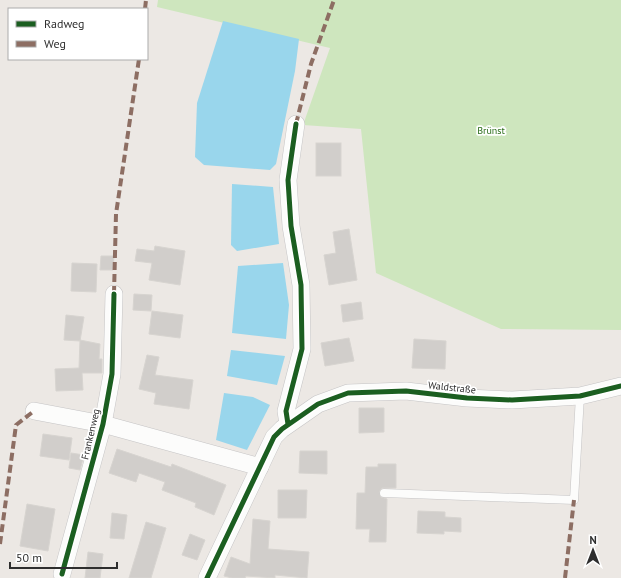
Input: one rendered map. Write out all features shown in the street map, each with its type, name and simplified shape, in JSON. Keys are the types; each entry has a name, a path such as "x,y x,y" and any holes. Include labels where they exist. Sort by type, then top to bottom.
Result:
{"street":[{"path":"288,424 286,411 302,349 301,285 291,226 288,180 296,124"},
{"name":"Frankenweg","path":"62,574 103,424 112,374 114,294"},
{"name":"Waldstraße","path":"207,578 274,437 288,424 318,404 348,393 406,391 467,398 512,400 580,396 621,386"},
{"name":"Frankenweg","path":"34,411 103,424 260,467"}],"lane":[{"path":"384,493 574,500 580,396"}],"green space":[{"name":"Brünst","path":"158,0 621,0 621,330 501,329 376,273 361,129 303,125 330,48 157,7"}],"water":[{"path":"223,21 299,39 295,71 276,164 270,170 204,165 195,157 197,103"},
{"path":"232,184 273,187 279,244 237,251 231,245"},
{"path":"283,263 289,305 286,339 232,333 238,266"},
{"path":"231,350 285,356 277,385 227,376"},
{"path":"224,393 253,397 270,405 247,450 216,440"}],"building":[{"path":"316,143 341,143 341,176 316,176"},
{"path":"349,229 357,280 329,285 324,255 336,253 333,232"},
{"path":"155,246 185,251 180,285 149,280 152,263 135,261 137,249 154,251"},
{"path":"101,256 114,256 113,270 100,270"},
{"path":"72,263 97,264 96,292 71,291"},
{"path":"134,294 152,295 151,311 133,310"},
{"path":"361,302 363,319 343,322 341,305"},
{"path":"152,311 183,315 180,338 149,334"},
{"path":"66,315 84,317 80,341 64,340"},
{"path":"349,338 354,361 325,366 321,343"},
{"path":"414,339 446,341 445,369 412,368"},
{"path":"80,340 100,344 99,359 102,359 102,373 82,373 83,390 56,391 55,369 79,368"},
{"path":"147,355 159,357 155,375 193,380 189,409 154,404 156,393 139,389"},
{"path":"359,408 384,408 384,432 359,433"},
{"path":"43,434 72,438 69,460 40,456"},
{"path":"117,449 171,467 172,464 226,485 214,515 195,507 196,503 162,490 165,482 139,473 136,482 109,473"},
{"path":"300,451 327,451 327,474 299,473"},
{"path":"71,453 84,455 80,470 69,468"},
{"path":"378,464 396,464 396,488 382,488 379,492 381,497 387,499 386,542 369,542 370,529 356,529 357,493 365,493 366,467 378,467"},
{"path":"278,490 307,490 306,518 278,518"},
{"path":"27,504 55,509 48,551 20,546"},
{"path":"418,511 445,512 445,517 461,518 461,532 444,531 444,534 417,533"},
{"path":"112,513 127,515 124,539 110,538"},
{"path":"253,519 270,521 268,549 309,552 307,578 275,575 275,578 246,576 245,578 232,578 224,576 231,557 250,564"},
{"path":"146,522 166,528 151,578 129,578"},
{"path":"190,534 205,540 197,560 182,555"},
{"path":"88,552 103,554 100,578 85,578"}],"marked path":[{"path":"145,8 146,0"},
{"path":"296,124 311,64 334,0"},
{"path":"114,294 116,214 139,60"},
{"path":"0,544 16,425 34,411"},
{"path":"565,578 574,500"}],"cycle path":[{"path":"288,424 286,411 302,349 301,285 291,226 288,180 296,124"},
{"path":"62,574 103,424 112,374 114,294"},
{"path":"207,578 274,437 282,429 318,404 348,393 406,391 467,398 512,400 580,396 621,386"}]}
